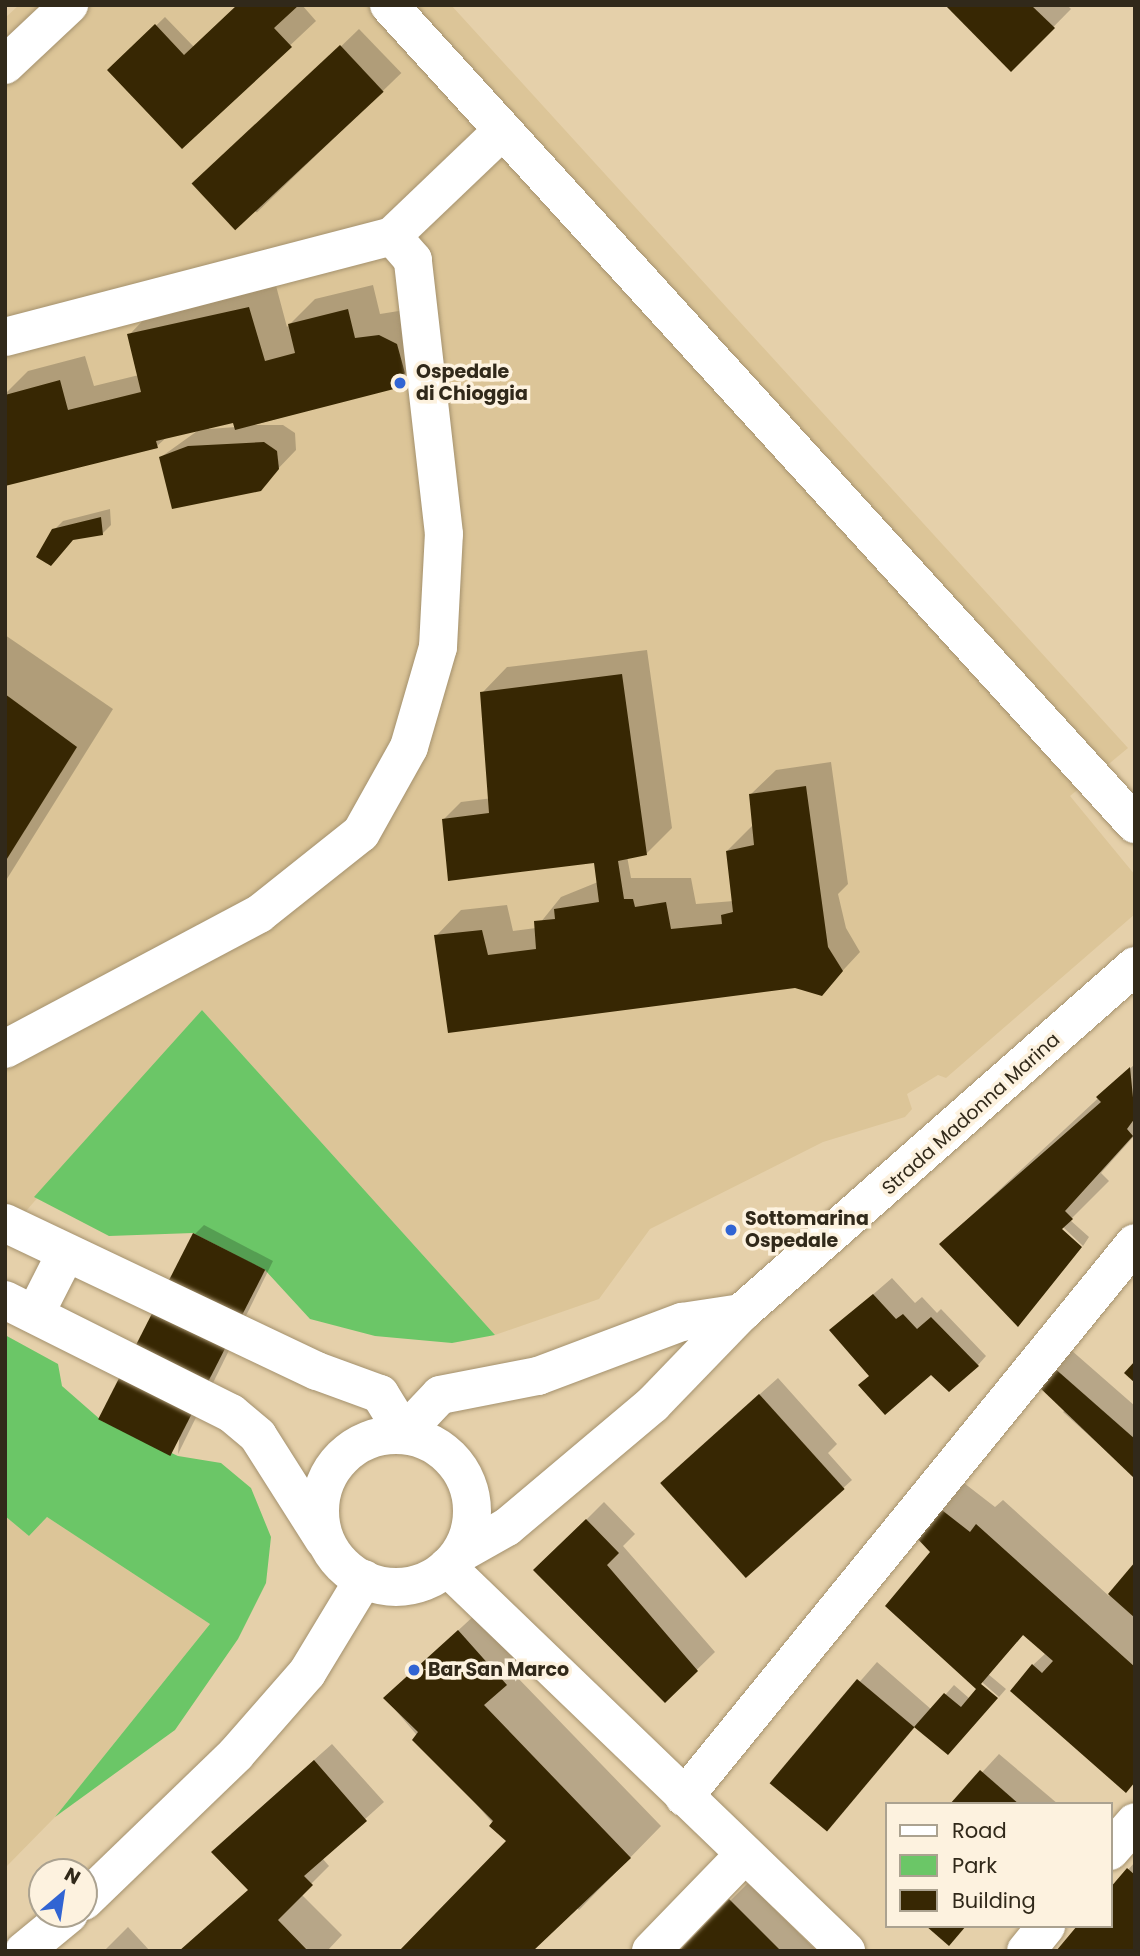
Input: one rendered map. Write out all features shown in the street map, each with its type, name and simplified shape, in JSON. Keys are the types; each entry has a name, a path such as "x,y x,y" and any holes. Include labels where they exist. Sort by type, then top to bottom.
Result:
{"street":[{"path":"5,65 69,5"},
{"path":"389,5 1135,824"},
{"path":"5,337 392,236 503,130"},
{"path":"5,1049 259,914 361,833 409,747 438,647 444,534 413,260 392,236"},
{"name":"Strada Madonna Marina","path":"454,1560 507,1527 613,1439 741,1313 1135,966"},
{"path":"5,1223 380,1394 404,1433 431,1442 456,1466 469,1491 474,1521 454,1560 414,1585 364,1579 330,1550 258,1436 231,1413 20,1307 66,1253"},
{"path":"684,1797 1135,1244"},
{"path":"330,1550 320,1506 335,1464 352,1447 404,1433 440,1395 538,1376 681,1322 741,1313"},
{"path":"454,1560 684,1797 846,1951"},
{"path":"98,1887 236,1754 307,1673 364,1579"},
{"path":"1112,1849 1135,1822"},
{"path":"651,1951 744,1855"},
{"path":"24,1951 52,1928"},
{"path":"1026,1951 1044,1928"}],"shaded area":[{"name":"Ospedale di Chioggia","path":"19,5 451,5 1128,748 1070,796 1135,875 1135,914 946,1078 938,1075 907,1094 912,1109 905,1117 823,1142 650,1229 599,1299 495,1335 202,1010 5,1235 5,18"},
{"path":"5,1516 29,1536 47,1517 210,1624 55,1817 5,1868"}],"green space":[{"path":"202,1010 495,1335 452,1343 375,1336 310,1319 265,1270 193,1233 109,1236 34,1197"},
{"path":"5,1335 58,1364 62,1386 102,1421 178,1456 221,1463 251,1488 271,1537 266,1583 238,1639 175,1730 55,1817 210,1624 47,1517 29,1536 5,1516"}],"building":[{"path":"237,5 299,5 274,28 292,47 182,149 107,70 155,24 184,55"},
{"path":"945,5 1031,5 1055,28 1011,72"},
{"path":"340,45 384,92 235,230 192,183"},
{"path":"249,307 265,361 295,353 288,324 348,309 355,338 379,335 397,344 405,373 394,389 235,430 233,423 156,441 158,448 5,486 5,395 60,380 68,410 141,392 127,334"},
{"path":"264,442 277,451 279,469 261,491 172,509 159,457 188,446"},
{"path":"101,517 103,535 73,540 51,566 36,557 52,529"},
{"path":"622,674 647,855 618,861 624,899 633,899 635,907 666,902 671,929 722,924 721,915 733,912 726,851 754,845 749,794 806,786 828,947 843,971 822,996 795,988 448,1033 434,935 482,930 488,955 536,949 534,921 555,919 554,909 599,902 594,863 448,881 442,819 489,813 480,692"},
{"path":"5,694 77,747 5,862"},
{"path":"1130,1067 1135,1118 1127,1129 1133,1136 1065,1211 1073,1219 1062,1229 1082,1247 1018,1327 939,1244 1101,1102 1096,1097"},
{"path":"193,1233 265,1270 170,1456 98,1419"},
{"path":"873,1294 896,1319 903,1314 917,1329 931,1317 979,1366 949,1392 931,1375 885,1415 858,1385 869,1376 829,1330"},
{"path":"1135,1361 1135,1383 1124,1373"},
{"path":"1052,1366 1135,1439 1135,1479 1037,1385"},
{"path":"759,1394 845,1489 746,1578 660,1483"},
{"path":"938,1507 970,1532 976,1524 1135,1667 1135,1782 1126,1793 1010,1691 1032,1664 1042,1673 1053,1661 1023,1635 981,1684 998,1698 948,1755 914,1727 944,1693 961,1707 976,1689 885,1606 930,1552 914,1535"},
{"path":"586,1519 619,1553 607,1565 698,1671 665,1703 533,1570"},
{"path":"1135,1562 1135,1618 1108,1594"},
{"path":"458,1630 507,1685 484,1705 631,1858 533,1951 399,1951 506,1841 489,1826 493,1821 412,1740 418,1732 383,1698"},
{"path":"857,1679 914,1727 827,1831 770,1783"},
{"path":"314,1760 367,1821 304,1876 313,1885 278,1920 308,1951 179,1951 248,1890 211,1852"},
{"path":"980,1770 1017,1802 952,1802"},
{"path":"1127,1868 1135,1875 1135,1951 1056,1951 1075,1928 1112,1928 1112,1886"},
{"path":"729,1899 781,1951 679,1951"},
{"path":"928,1928 964,1928 949,1946"}],"place":[{"name":"Ospedale di Chioggia","path":"400,383"},
{"name":"Sottomarina Ospedale","path":"731,1230"},
{"name":"Bar San Marco","path":"414,1670"}]}
